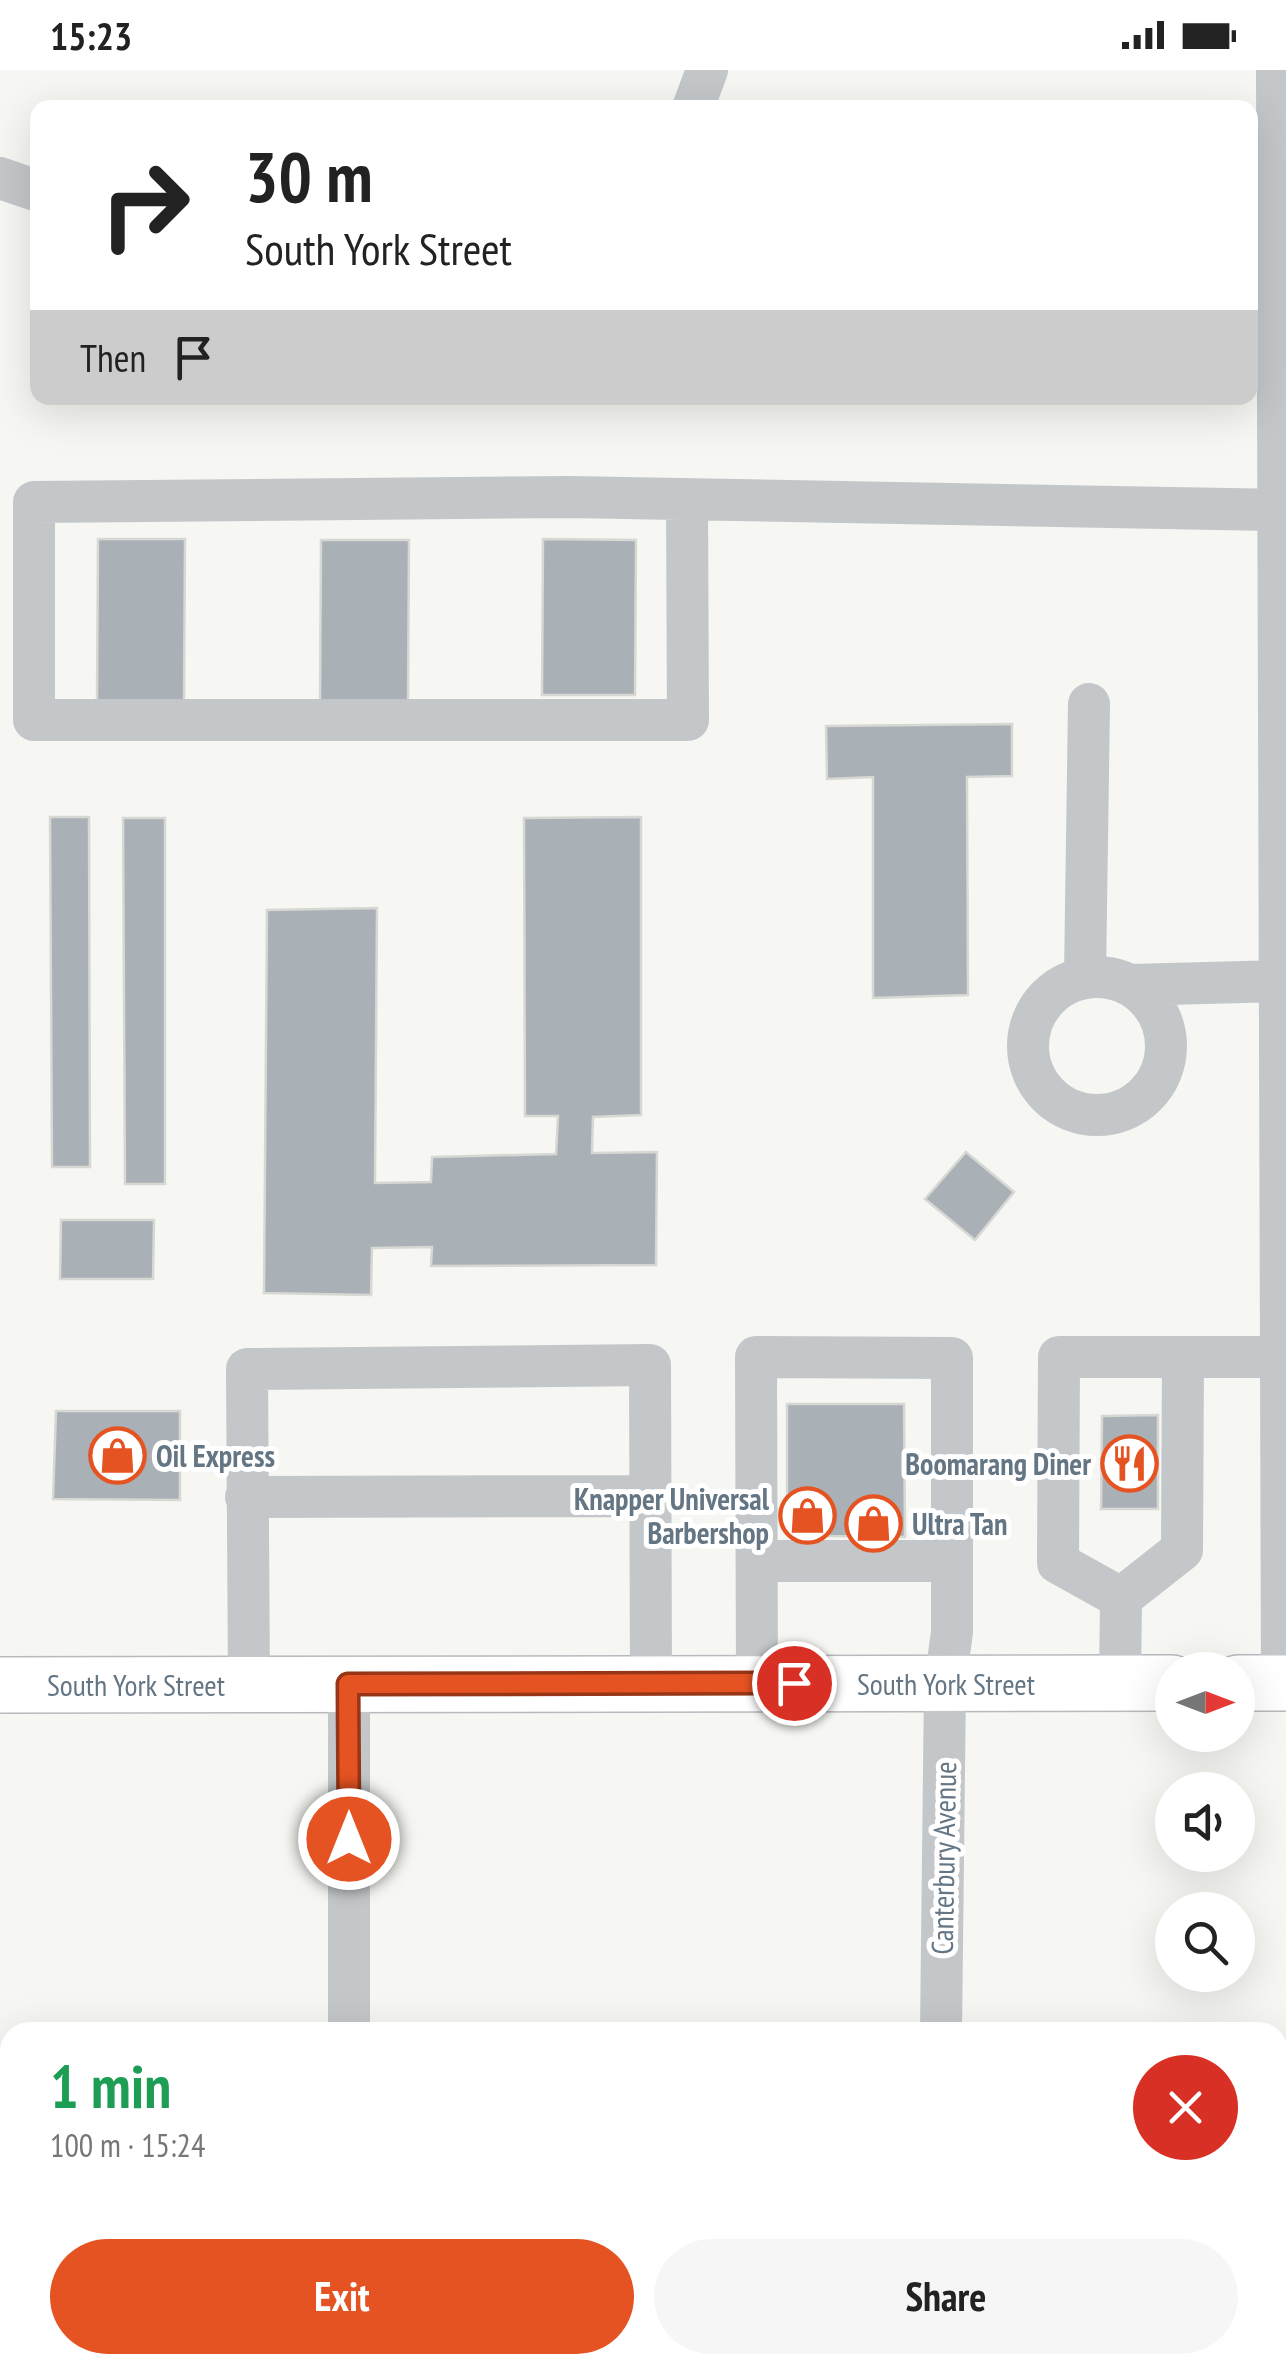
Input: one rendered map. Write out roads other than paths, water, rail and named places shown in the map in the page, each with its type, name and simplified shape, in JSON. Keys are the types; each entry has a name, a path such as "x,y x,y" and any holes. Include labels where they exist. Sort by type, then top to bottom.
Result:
{"main road":[{"name":"South York Street","path":"0,1685 1146,1683"}],"street":[{"path":"696,100 707,70"},
{"path":"1268,1683 1282,1357 1277,70"},
{"path":"0,178 30,188"},
{"path":"688,500 688,720 34,720 34,502 445,497 688,500 1279,510"},
{"path":"1084,978 1088,704"},
{"path":"1130,985 1148,999 1161,1020 1166,1042 1164,1065 1154,1086 1139,1102 1096,1116 1055,1102 1040,1086 1030,1065 1028,1043 1032,1020 1044,1001 1062,986 1084,978 1108,978 1130,985 1280,981"},
{"name":"Canterbury Avenue","path":"757,1561 756,1357 952,1358 952,1632 945,1683 941,2022"},
{"path":"1146,1683 1120,1598 1058,1564 1059,1357 1282,1357"},
{"path":"1120,1598 1182,1550 1183,1357"},
{"path":"249,1684 247,1369 650,1365 651,1684"},
{"path":"246,1497 651,1496"},
{"path":"757,1683 757,1561 952,1561"},
{"path":"348,1684 350,2022"}],"place":[{"name":"Oil Express","path":"117,1455"},
{"name":"Boomarang Diner","path":"1130,1463"},
{"name":"Knapper Universal Barbershop","path":"808,1515"},
{"name":"Ultra Tan","path":"873,1523"}]}
